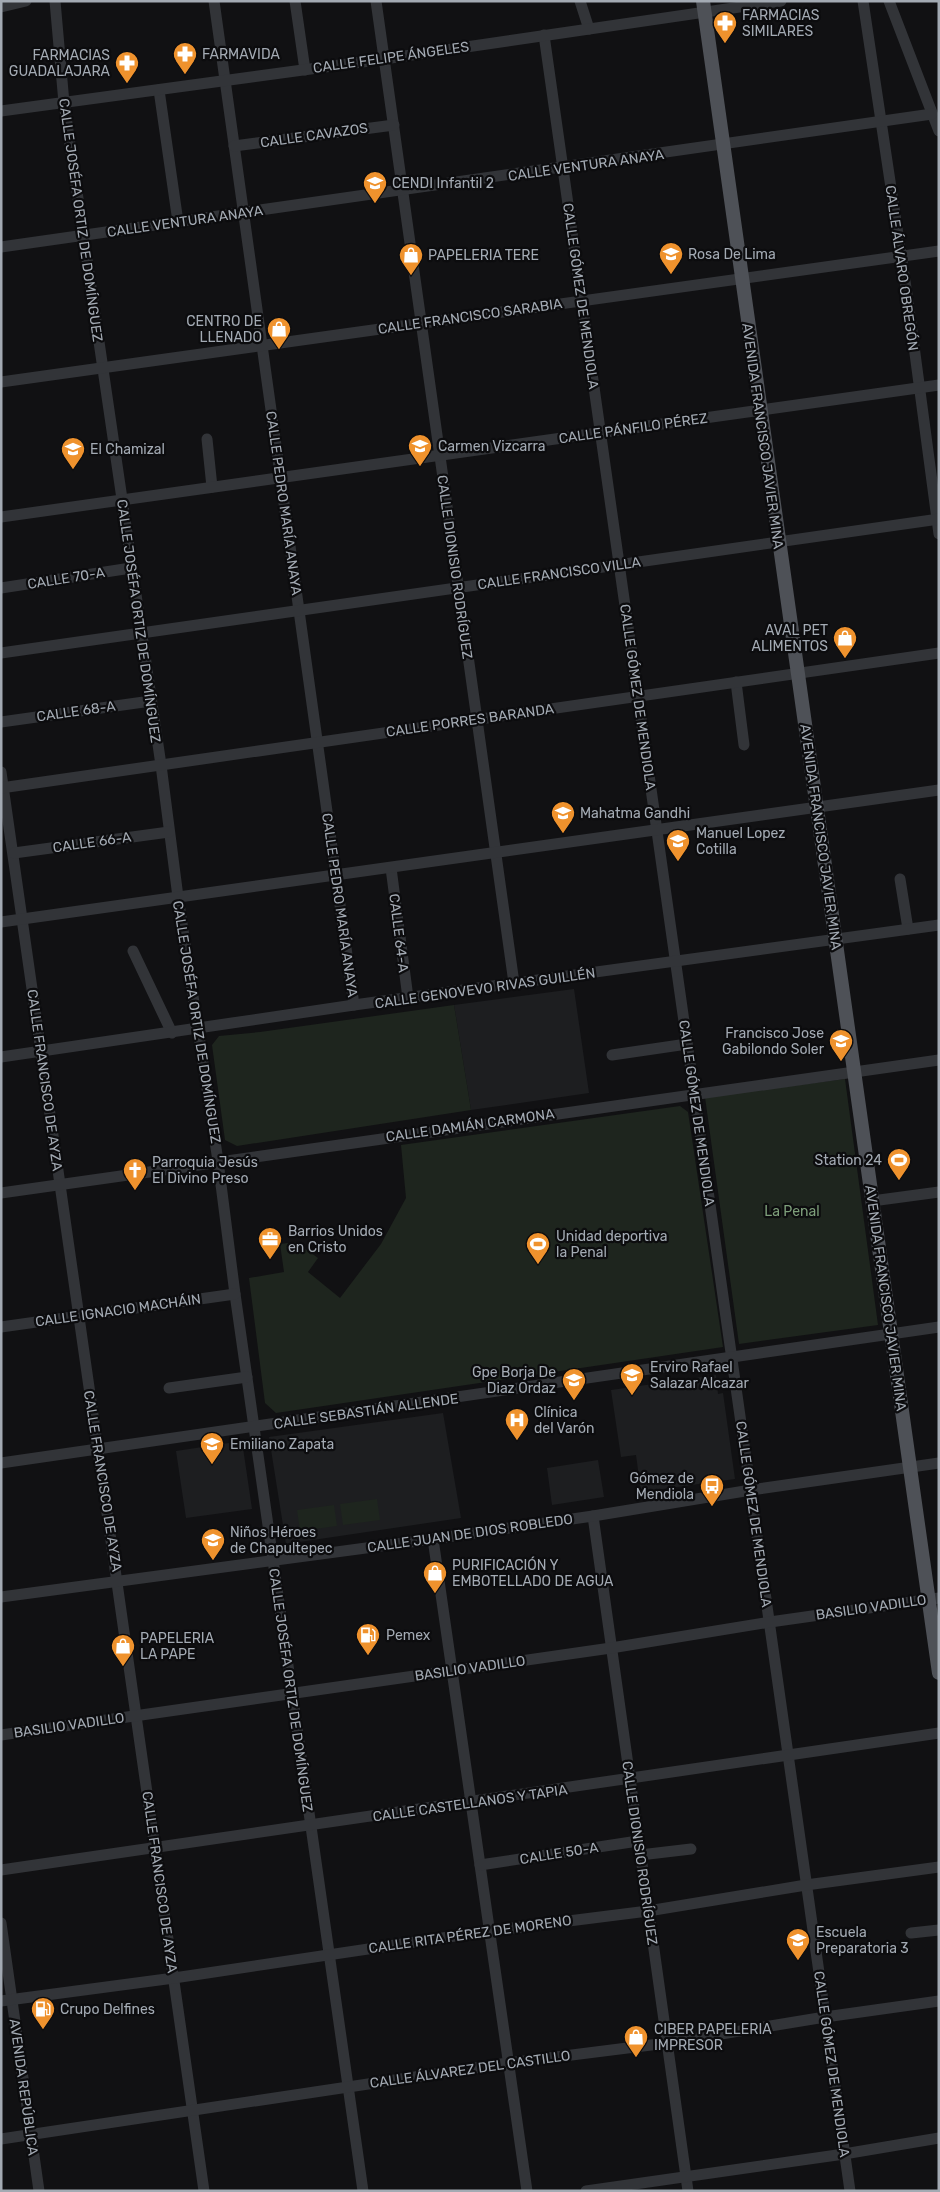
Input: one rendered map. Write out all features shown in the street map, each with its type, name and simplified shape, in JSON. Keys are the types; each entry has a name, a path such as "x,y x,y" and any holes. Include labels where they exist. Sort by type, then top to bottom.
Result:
{"main road":[{"name":"AVENIDA FRANCISCO JAVIER MINA","path":"704,7 890,1333 910,1467 933,1599 939,1673"}],"street":[{"path":"1,7 26,1"},
{"name":"CALLE JOSÉFA ORTIZ DE DOMÍNGUEZ","path":"55,1 64,104 161,765 178,898 218,1161 235,1294 363,2191"},
{"name":"CALLE PEDRO MARÍA ANAYA","path":"214,1 354,1006"},
{"path":"295,1 305,70"},
{"name":"CALLE DIONISIO RODRÍGUEZ","path":"376,1 514,983"},
{"path":"580,1 589,29"},
{"name":"CALLE FELIPE ÁNGELES","path":"1,111 64,104 544,36 704,7 781,1"},
{"name":"CALLE ÁLVARO OBREGÓN","path":"863,1 908,301 919,388 933,456 939,534"},
{"path":"890,1 939,131"},
{"name":"CALLE GÓMEZ DE MENDIOLA","path":"544,36 850,2191"},
{"path":"159,90 178,222"},
{"name":"CALLE VENTURA ANAYA","path":"1,247 880,123 932,114"},
{"name":"CALLE CAVAZOS","path":"234,146 394,124"},
{"name":"CALLE FRANCISCO SARABIA","path":"1,382 102,366 939,251"},
{"name":"CALLE PÁNFILO PÉREZ","path":"1,517 939,385"},
{"path":"207,439 212,487"},
{"name":"CALLE FRANCISCO VILLA","path":"1,653 938,519"},
{"name":"CALLE 70-A","path":"1,588 131,568"},
{"name":"CALLE PORRES BARANDA","path":"2,788 939,653"},
{"path":"736,682 744,745"},
{"name":"CALLE 68-A","path":"1,722 151,701"},
{"name":"CALLE FRANCISCO DE AYZA","path":"1,772 24,919 59,1184 118,1582 204,2191"},
{"path":"1,922 939,790"},
{"name":"CALLE 66-A","path":"14,853 169,832"},
{"name":"CALLE 64-A","path":"391,868 408,998"},
{"path":"900,879 908,929"},
{"name":"CALLE GENOVEVO RIVAS GUILLÉN","path":"1,1057 514,983 939,925"},
{"path":"133,951 172,1033"},
{"path":"612,1056 687,1044"},
{"name":"CALLE DAMIÁN CARMONA","path":"1,1193 854,1070 939,1060"},
{"path":"872,1201 939,1192"},
{"name":"CALLE IGNACIO MACHÁIN","path":"1,1327 235,1294"},
{"name":"CALLE SEBASTIÁN ALLENDE","path":"1,1464 939,1327"},
{"path":"169,1388 247,1377"},
{"name":"CALLE JUAN DE DIOS ROBLEDO","path":"1,1597 433,1539 939,1463"},
{"name":"CALLE DIONISIO RODRÍGUEZ","path":"593,1516 688,2191"},
{"path":"433,1539 527,2191"},
{"name":"BASILIO VADILLO","path":"1,1735 611,1648 770,1622 933,1599"},
{"name":"CALLE CASTELLANOS Y TAPIA","path":"1,1870 630,1780 788,1754 939,1733"},
{"name":"CALLE 50-A","path":"480,1865 638,1841"},
{"path":"640,1855 691,1849"},
{"name":"CALLE RITA PÉREZ DE MORENO","path":"7,2000 174,1978 490,1931 648,1911 806,1885 939,1867"},
{"name":"AVENIDA REPÚBLICA","path":"1,1924 7,2000 39,2191"},
{"path":"911,1933 939,1930"},
{"name":"CALLE ÁLVAREZ DEL CASTILLO","path":"1,2139 348,2086 667,2043 825,2017 939,2001"},
{"path":"586,2191 844,2154 939,2138"}],"shaded area":[{"path":"574,989 589,1093 471,1110 454,1005"},
{"path":"716,1375 718,1394 723,1393 735,1479 641,1492 636,1455 621,1457 611,1390"},
{"path":"443,1413 461,1518 286,1544 269,1437"},
{"path":"242,1441 252,1509 186,1518 176,1451"},
{"path":"598,1460 604,1497 552,1505 547,1468"}],"green space":[{"path":"454,1005 471,1110 237,1146 225,1140 212,1045 219,1036"},
{"name":"La Penal","path":"845,1079 878,1325 739,1344 705,1097"},
{"name":"Unidad deportiva la Penal","path":"680,1106 688,1112 723,1347 276,1413 265,1403 249,1278 284,1272 280,1244 296,1242 318,1258 308,1272 340,1298 381,1244 406,1198 401,1145"},
{"path":"377,1499 380,1520 343,1525 340,1504"},
{"path":"334,1505 337,1526 300,1531 297,1510"}],"place":[{"name":"FARMACIAS SIMILARES","path":"725,44"},
{"name":"FARMAVIDA","path":"185,75"},
{"name":"FARMACIAS GUADALAJARA","path":"127,84"},
{"name":"CENDI Infantil 2","path":"375,204"},
{"name":"Rosa De Lima","path":"671,275"},
{"name":"PAPELERIA TERE","path":"411,276"},
{"name":"CENTRO DE LLENADO","path":"279,350"},
{"name":"Carmen Vizcarra","path":"420,467"},
{"name":"El Chamizal","path":"73,470"},
{"name":"AVAL PET ALIMENTOS","path":"845,659"},
{"name":"Mahatma Gandhi","path":"563,834"},
{"name":"Manuel Lopez Cotilla","path":"678,862"},
{"name":"Francisco Jose Gabilondo Soler","path":"841,1062"},
{"name":"Station 24","path":"899,1181"},
{"name":"Parroquia Jesús El Divino Preso","path":"135,1191"},
{"name":"Barrios Unidos en Cristo","path":"270,1260"},
{"name":"Unidad deportiva la Penal","path":"538,1265"},
{"name":"Erviro Rafael Salazar Alcazar","path":"632,1396"},
{"name":"Gpe Borja De Diaz Ordaz","path":"574,1401"},
{"name":"Clínica del Varón","path":"517,1441"},
{"name":"Emiliano Zapata","path":"212,1465"},
{"name":"Gómez de Mendiola","path":"712,1507"},
{"name":"Niños Héroes de Chapultepec","path":"213,1561"},
{"name":"PURIFICACIÓN Y EMBOTELLADO DE AGUA","path":"435,1594"},
{"name":"Pemex","path":"368,1656"},
{"name":"PAPELERIA LA PAPE","path":"123,1667"},
{"name":"Escuela Preparatoria 3","path":"798,1961"},
{"name":"Crupo Delfines","path":"43,2030"},
{"name":"CIBER PAPELERIA IMPRESOR","path":"636,2058"}]}
